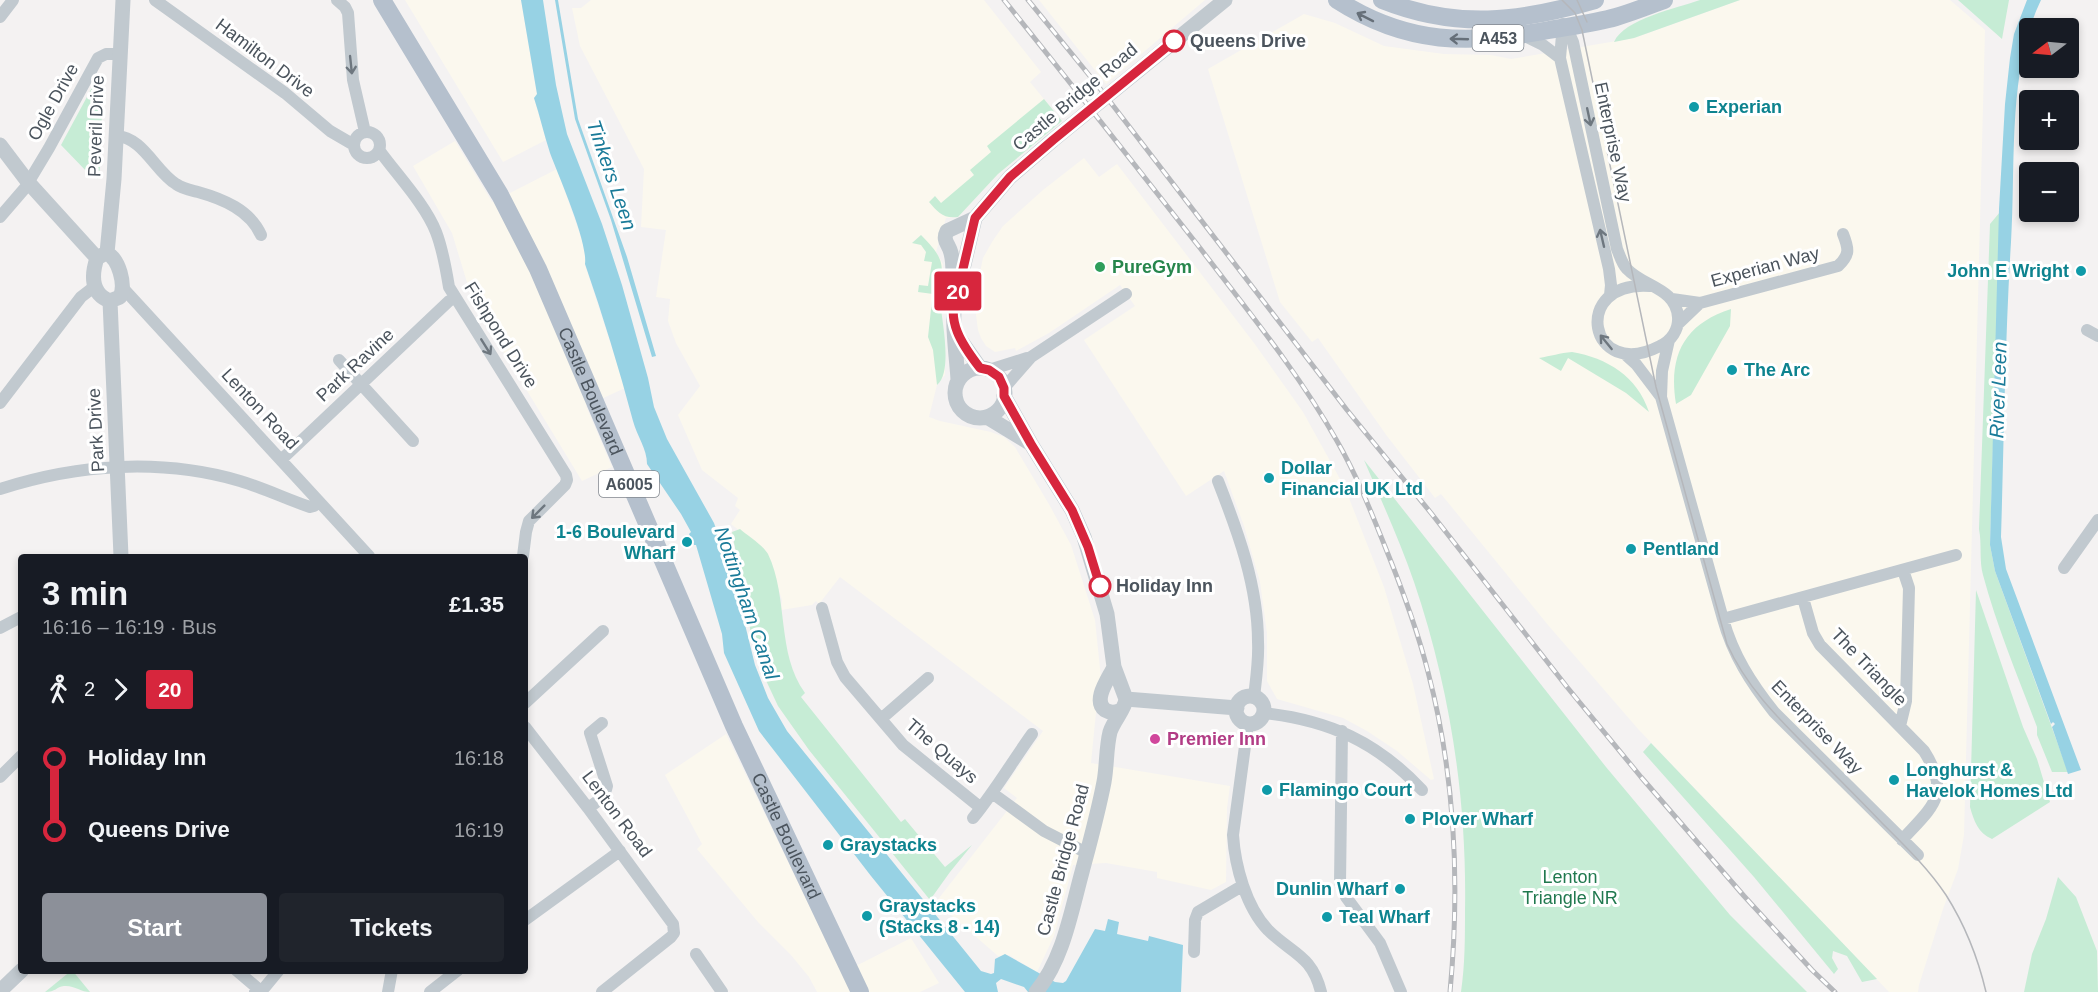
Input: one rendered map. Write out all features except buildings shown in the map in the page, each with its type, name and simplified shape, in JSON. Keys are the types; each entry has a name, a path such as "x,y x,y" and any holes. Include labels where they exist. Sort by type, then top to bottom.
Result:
{"main road":[{"name":"Castle Boulevard","path":"382,0 500,195 538,269 734,726 860,992"},
{"name":"A453","path":"1337,0 1375,22 1430,37 1480,40 1600,21 1664,0"},
{"name":"A453","path":"1382,0 1408,10 1440,17 1477,20 1532,16 1595,0"}],"street":[{"path":"0,17 13,0"},
{"name":"Peveril Drive","path":"102,256 116,136 123,0"},
{"name":"Hamilton Drive","path":"155,0 285,93 330,131 354,145 359,155 366,158 373,156 379,150"},
{"name":"Castle Bridge Road","path":"1031,444 987,417 975,418 961,410 955,397 958,380 955,297 952,287 953,269 950,249 945,242 945,235 949,229 975,218 1010,177 1225,0"},
{"name":"Castle Bridge Road","path":"1207,14 1235,0"},
{"path":"341,4 350,24 350,61 365,132"},
{"name":"Enterprise Way","path":"1568,7 1562,28 1560,58 1611,285 1610,295 1600,308 1597,320 1598,331 1608,346 1626,355 1636,364 1662,397"},
{"path":"1532,16 1562,28"},
{"path":"1578,60 1583,34 1600,21"},
{"name":"Enterprise Way","path":"1562,28 1570,34 1578,60 1617,249 1622,262 1628,270 1650,286 1660,289 1671,299"},
{"path":"1523,35 1543,45 1560,58"},
{"name":"Ogle Drive","path":"28,182 98,58 106,54 120,54"},
{"path":"354,145 356,137 365,132 371,132 377,137 380,144 379,150"},
{"path":"116,136 130,139 138,145 178,186 234,206 251,218 261,235"},
{"name":"Lenton Road","path":"0,146 28,182 102,256 116,262 122,287 367,554"},
{"name":"Fishpond Drive","path":"379,150 436,231 444,256 449,287 566,475 565,485 529,521 523,554"},
{"path":"0,217 28,182"},
{"name":"Castle Bridge Road","path":"955,297 975,218"},
{"path":"950,249 959,251 968,243 968,231 959,226"},
{"name":"Experian Way","path":"1671,299 1700,303 1838,266 1849,252 1843,234"},
{"path":"102,256 93,273 94,287 98,295 110,301 120,297 122,287"},
{"path":"1610,295 1632,286 1650,286"},
{"path":"0,403 81,297 94,287"},
{"path":"987,417 1000,408 1004,392 1031,357 1126,294"},
{"name":"Park Ravine","path":"281,460 455,298"},
{"path":"1671,299 1678,317 1678,324"},
{"name":"Park Drive","path":"110,301 121,554"},
{"name":"Experian Way","path":"1678,324 1700,303"},
{"name":"Enterprise Way","path":"1678,324 1670,340 1662,371 1662,397 1723,619 1738,658 1754,686 1774,712 1918,855"},
{"name":"Castle Bridge Road","path":"956,332 985,369 999,377 1004,392 1031,444 1072,510 1084,537 1107,614 1114,667 1118,702 1110,732 1104,784 1065,932 1054,962 1036,992"},
{"path":"1626,355 1648,351 1670,340"},
{"path":"958,380 966,372 1031,357"},
{"path":"339,360 413,441"},
{"path":"0,489 55,474 117,466 188,470 241,482 310,507 318,501"},
{"path":"1218,481 1242,545 1256,606 1258,642 1254,697"},
{"path":"2064,568 2098,520"},
{"path":"1723,619 1956,555"},
{"name":"The Triangle","path":"1900,726 1906,701 1909,588 1903,570"},
{"name":"The Triangle","path":"1803,598 1820,645 1924,751 1933,766 1937,778 1934,804 1902,840"},
{"name":"The Quays","path":"822,608 840,669 903,745 977,813 992,793"},
{"path":"0,628 18,619"},
{"path":"528,700 603,631"},
{"name":"Castle Bridge Road","path":"1114,667 1100,694 1100,700 1118,702"},
{"name":"The Quays","path":"882,719 928,678"},
{"path":"1105,688 1116,686 1118,702 1237,708"},
{"path":"1254,697 1261,702 1264,713 1260,720 1248,724 1240,720 1237,708 1243,699 1254,697"},
{"path":"1264,713 1299,718 1342,731 1371,746 1393,762 1422,790"},
{"path":"588,808 601,799 607,786 590,733 602,723"},
{"path":"1248,724 1233,835 1242,886 1268,930 1315,971 1321,992"},
{"name":"Lenton Road","path":"528,731 669,915 674,927 671,937 603,992"},
{"path":"1342,731 1340,883 1346,897 1380,943 1401,992"},
{"path":"1032,734 992,793 1044,831 1087,853"},
{"path":"0,777 18,759"},
{"path":"528,918 620,851"},
{"path":"1194,952 1195,920 1198,912 1242,886"},
{"path":"696,954 722,992"},
{"path":"0,991 18,974"},
{"path":"240,974 258,991 265,987 276,974"},
{"path":"388,992 391,974"},
{"path":"430,992 453,974"}],"shaded area":[{"path":"405,0 521,0 537,95 534,98 546,140 503,162"},
{"path":"591,0 984,0 1041,72 1030,82 1062,121 998,174 958,217 946,218 936,252 943,264 940,301 945,375 937,385 929,417 991,432 1004,437 1015,447 1071,545 1095,620 1101,678 1091,763 1230,786 1227,808 1226,882 1211,890 1157,878 1157,872 1106,863 1073,865 1054,936 1037,972 1009,955 998,956 936,902 1017,798 1004,788 1043,731 840,577 819,604 816,601 812,605 781,610 782,600 767,553 731,524 740,510 735,506 738,498 702,470 678,415 700,386 676,343 668,321 670,299 656,297 666,230 641,227 644,169 580,46 572,8 581,8"},
{"path":"1039,0 1205,0 1106,84"},
{"path":"1740,0 1950,0 1985,30 1964,835 1958,869 1943,909 1918,992 1889,992 1639,730 1548,625 1441,494 1435,498 1387,436 1318,338 1312,342 1280,302 1208,69 1304,14 1335,23 1384,46 1444,54 1491,55 1511,59 1634,38"},
{"path":"455,141 492,202 557,169 582,240 586,257 585,265 625,388 586,406 612,467 582,481 473,302 452,233 413,166"},
{"path":"1084,158 1099,177 1117,164 1254,343 1303,412 1345,488 1384,587 1413,684 1434,779 1431,780 1397,751 1343,718 1277,699 1267,681 1267,633 1260,582 1244,526 1224,471 1186,496 1084,340 1135,306 1120,285 1049,333 1016,351 1015,348 995,352 986,346 981,338 976,315 978,282 983,258 992,242 1003,226 1043,190"},
{"path":"726,734 842,973 911,938 939,983 920,992 817,992 809,977 791,955 758,922 697,849 702,844 665,775"}],"green space":[{"path":"1700,0 1740,0 1634,38 1614,42 1628,27 1640,21"},
{"path":"1958,0 2009,0 2002,39"},
{"path":"95,82 103,82 98,179 91,172 89,174 61,145"},
{"path":"1044,99 1062,121 998,174 958,217 945,216 935,209 929,202 935,196 941,203 974,175 970,170 991,152 987,146"},
{"path":"2000,212 1990,545 1995,571 2068,772 2052,772 1995,614 1981,564 1979,529 1990,224"},
{"path":"921,235 935,251 941,263 940,298 933,297 933,294 918,292 919,285 928,286 932,262 924,261 926,252 921,245 912,243"},
{"path":"932,300 940,301 946,358 942,378 937,385 933,350 928,337"},
{"path":"1731,309 1730,326 1691,395 1676,404 1675,371 1677,357 1683,344 1701,323"},
{"path":"1572,352 1597,359 1619,371 1637,388 1649,412 1626,393 1568,358 1561,371 1539,358"},
{"name":"Lenton Triangle NR","path":"1364,460 1606,767 1730,915 1807,992 1461,992 1465,931 1465,868 1454,744 1427,622 1397,536"},
{"path":"740,529 768,554 779,589 790,661 805,693 801,697 901,822 905,819 945,867 972,845 930,900 809,750 778,706 763,674 752,639 732,532"},
{"path":"1976,590 2023,727 2037,759 2050,802 1992,839 1980,830 1970,807"},
{"path":"1651,743 1877,979 1862,982 1847,956 1833,951 1832,958 1838,969 1834,974 1754,877 1643,752"},
{"path":"2058,877 2076,897 2097,951 2098,992 2024,992 2032,954 2046,919"},
{"path":"67,974 75,974 90,992 68,986 45,992"}],"water":[{"path":"521,0 543,0 556,85 567,134 602,224 622,285 654,407 667,439 714,523 733,576 755,665 768,698 787,731 981,971 994,973 995,959 1005,954 1055,982 1063,983 1095,929 1105,931 1108,919 1119,922 1117,934 1148,941 1149,936 1183,945 1181,992 1028,992 1024,987 1001,979 996,983 998,992 965,992 871,876 759,731 724,653 722,634 696,545 689,534 691,532 647,464 585,264 585,254 578,226 550,153 534,98 537,94"},
{"path":"555,0 558,0 578,119 627,257 656,356 652,357 611,220 575,119"},
{"path":"2027,0 2041,0 2034,18 2020,18"},
{"name":"River Leen","path":"2019,21 2020,78 2015,118 2001,537 2006,569 2081,770 2068,774 2052,727 2055,724 2053,722 2051,724 1995,571 1990,545 1999,209 2005,104 2014,34"}],"tram line":[{"path":"1562,0 1575,13 1582,30 1656,387 1727,644 1743,673 1773,712 1908,849 1939,885 1965,930 1986,992"},
{"path":"1577,0 1587,22"}],"railway":[{"path":"1004,0 1272,342 1322,415 1344,453 1362,492 1419,639 1437,711 1449,791 1455,871 1450,992"},
{"path":"1028,0 1098,86 1347,410 1567,687 1744,896 1835,992"}],"bus line":[{"name":"20","path":"1100,586 1088,547 1072,510 1004,396 1004,388 999,377 989,370 980,368 956,332 955,297 975,218 1010,177 1174,41"}],"place":[{"name":"Queens Drive","path":"1174,41"},
{"name":"Experian","path":"1694,107"},
{"name":"PureGym","path":"1100,267"},
{"name":"John E Wright","path":"2081,271"},
{"name":"The Arc","path":"1732,370"},
{"name":"Dollar Financial UK Ltd","path":"1269,478"},
{"name":"1-6 Boulevard Wharf","path":"687,542"},
{"name":"Pentland","path":"1631,549"},
{"name":"Holiday Inn","path":"1100,586"},
{"name":"Premier Inn","path":"1155,739"},
{"name":"Longhurst & Havelok Homes Ltd","path":"1894,780"},
{"name":"Flamingo Court","path":"1267,790"},
{"name":"Plover Wharf","path":"1410,819"},
{"name":"Graystacks","path":"828,845"},
{"name":"Dunlin Wharf","path":"1400,889"},
{"name":"Graystacks (Stacks 8 - 14)","path":"867,916"},
{"name":"Teal Wharf","path":"1327,917"}],"water label":[{"name":"Tinkers Leen","path":"612,175"},
{"name":"Nottingham Canal","path":"747,603"}]}
